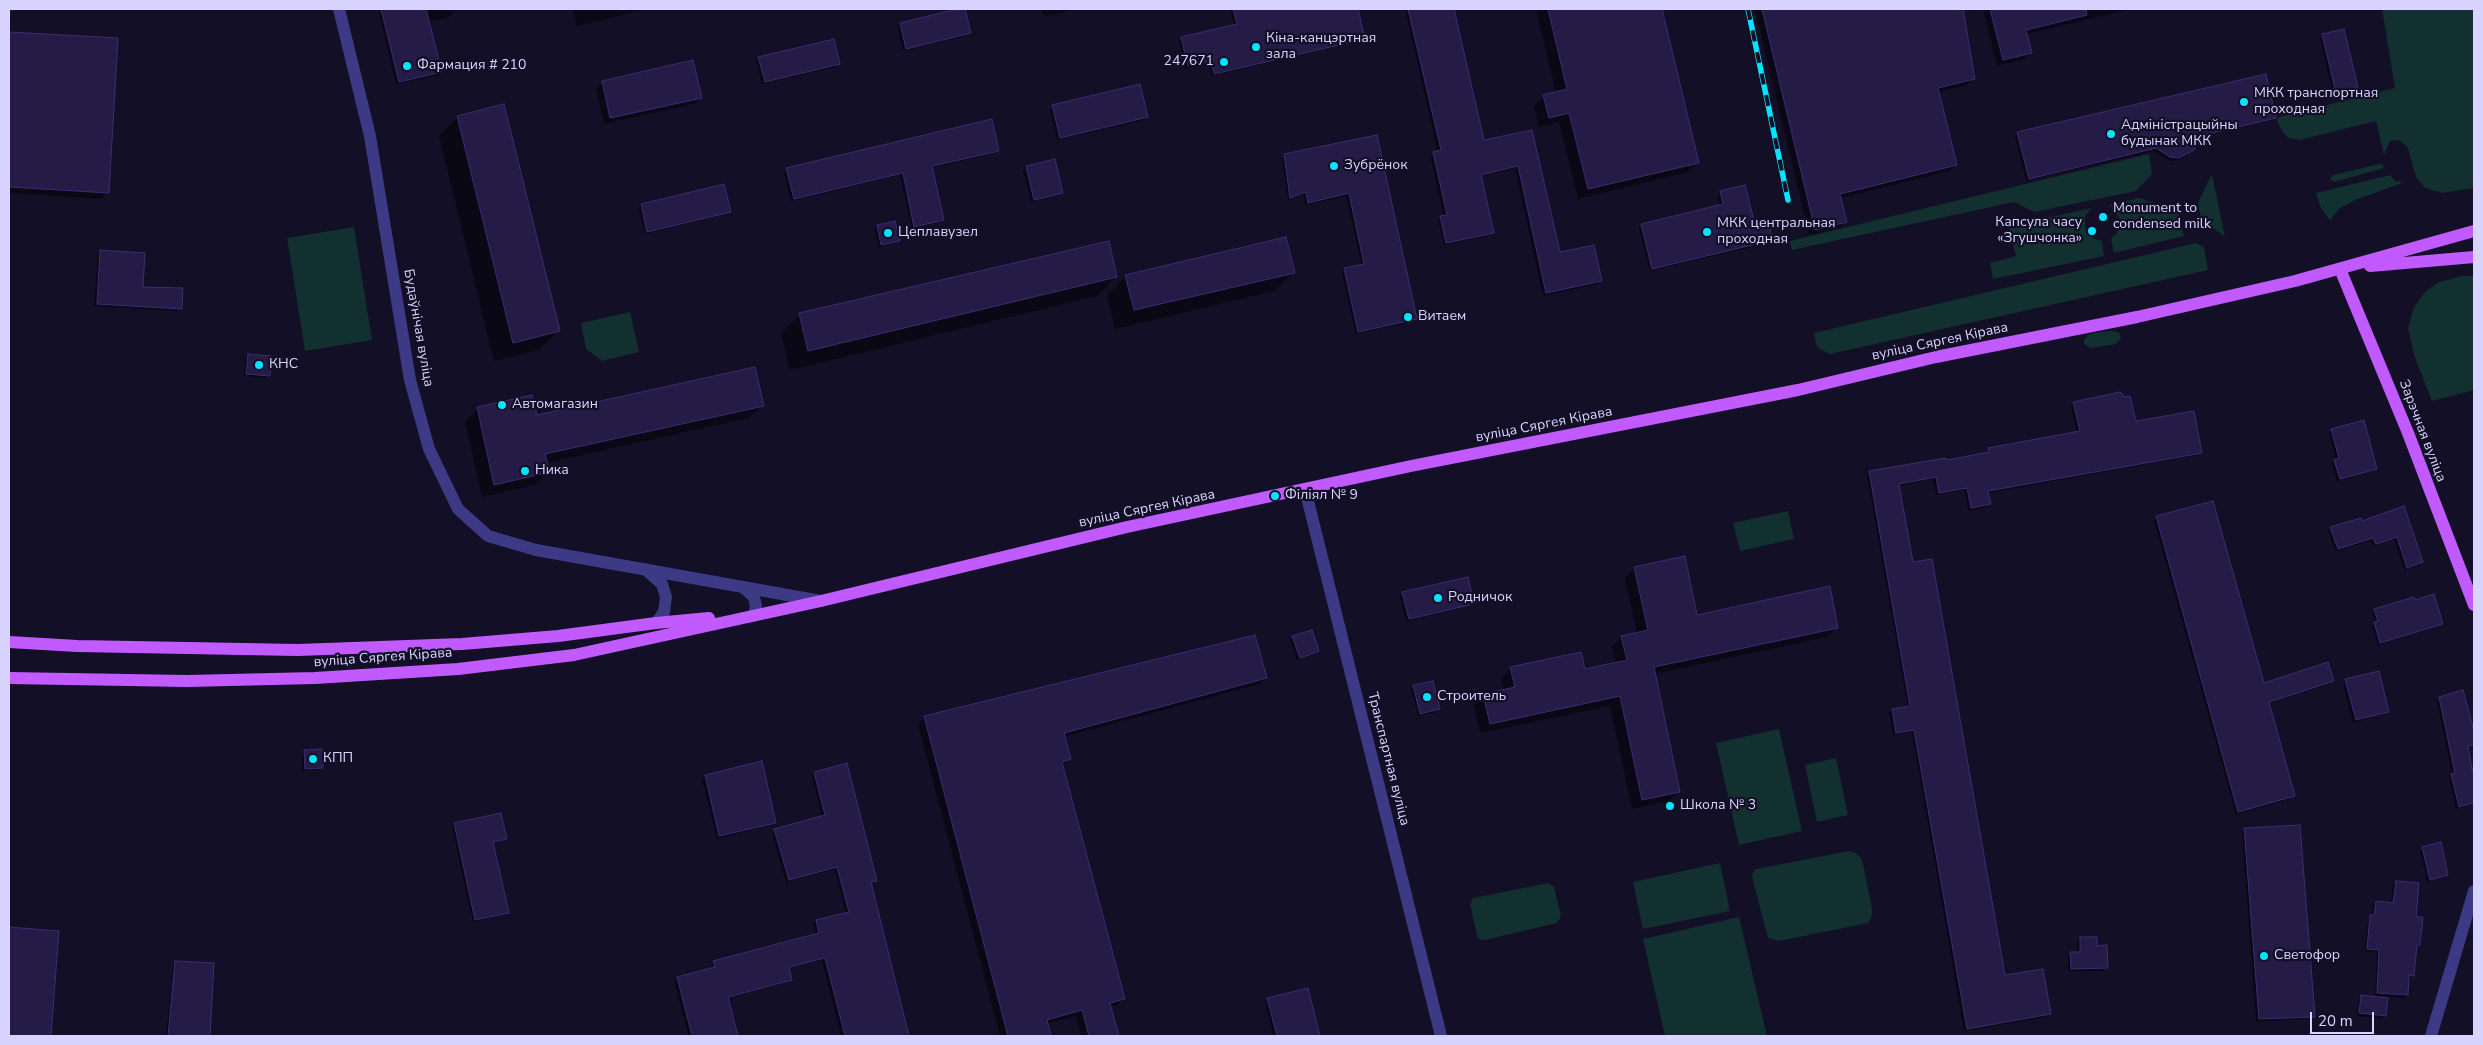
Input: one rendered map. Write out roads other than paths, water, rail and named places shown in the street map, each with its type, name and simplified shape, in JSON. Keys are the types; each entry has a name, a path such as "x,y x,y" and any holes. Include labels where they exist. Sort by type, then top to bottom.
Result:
{"main road":[{"name":"вуліца Сяргея Кірава","path":"9,678 276,679 458,669 574,655 821,601 1127,528 1411,466 1798,390 1936,357 2146,315 2340,269 2474,231"},
{"name":"вуліца Сяргея Кірава","path":"2340,269 2474,257"},
{"name":"Зарэчная вуліца","path":"2340,269 2408,433 2474,605"},
{"name":"вуліца Сяргея Кірава","path":"9,642 77,646 298,650 529,639 656,623 754,615"}],"street":[{"name":"Будаўнічая вуліца","path":"340,9 370,136 410,380 429,449 458,509 488,536 536,550 821,601"},
{"name":"Транспартная вуліца","path":"1305,489 1442,1036"},
{"path":"645,569 662,584 666,597 664,612 656,623"},
{"path":"744,588 754,598 756,606 754,615"},
{"path":"2431,1036 2474,891"}],"railway":[{"path":"1748,9 1788,200"}],"place":[{"name":"Кіна-канцэртная зала","path":"1256,47"},
{"name":"247671","path":"1224,62"},
{"name":"Фармация # 210","path":"407,66"},
{"name":"МКК транспортная проходная","path":"2244,102"},
{"name":"Адміністрацыйны будынак МКК","path":"2111,134"},
{"name":"Зубрёнок","path":"1334,166"},
{"name":"Monument to condensed milk","path":"2103,217"},
{"name":"Капсула часу «Згушчонка»","path":"2092,231"},
{"name":"МКК центральная проходная","path":"1707,232"},
{"name":"Цеплавузел","path":"888,233"},
{"name":"Витаем","path":"1408,317"},
{"name":"КНС","path":"259,365"},
{"name":"Автомагазин","path":"502,405"},
{"name":"Ника","path":"525,471"},
{"name":"Філіял № 9","path":"1275,496"},
{"name":"Родничок","path":"1438,598"},
{"name":"Строитель","path":"1427,697"},
{"name":"КПП","path":"313,759"},
{"name":"Школа № 3","path":"1670,806"},
{"name":"Светофор","path":"2264,956"}]}
